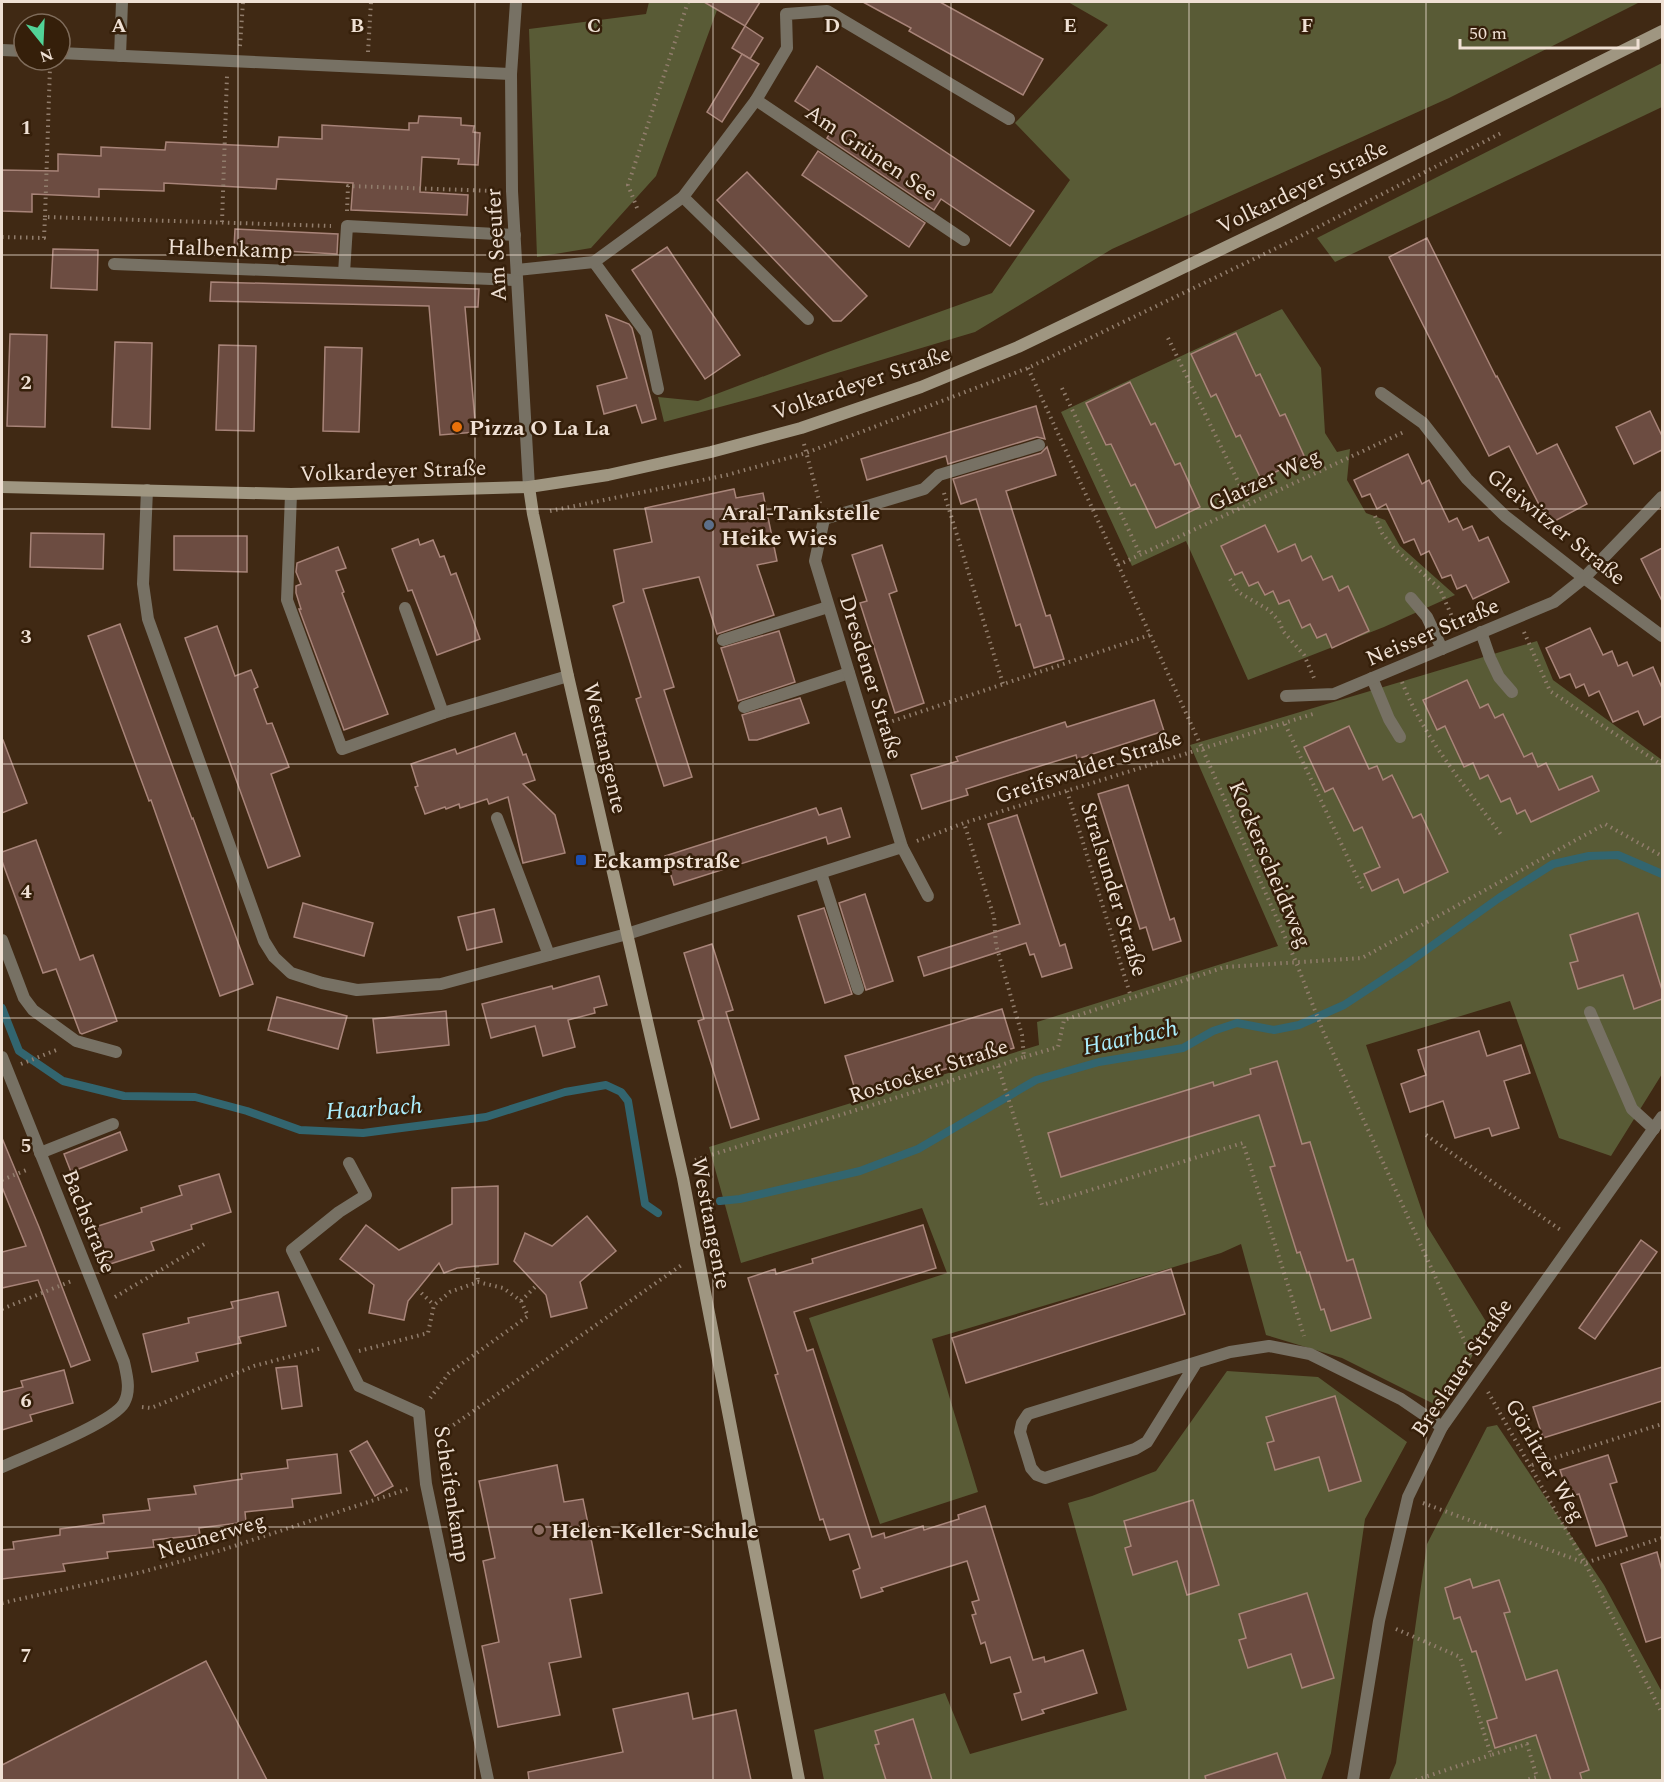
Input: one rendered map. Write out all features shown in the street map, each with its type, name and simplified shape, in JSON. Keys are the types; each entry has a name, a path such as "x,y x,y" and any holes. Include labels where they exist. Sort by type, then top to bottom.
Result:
{"main road":[{"name":"Volkardeyer Straße","path":"2,487 291,494 530,487 608,475 711,452 801,428 921,387 1018,347 1278,222 1662,31"},
{"name":"Westtangente","path":"530,487 533,514 568,676 680,1165 799,1780"}],"street":[{"path":"120,56 122,2"},
{"name":"Am Seeufer","path":"516,2 511,74 512,191 530,487"},
{"path":"517,275 594,262 683,197 756,100 787,48 786,14 827,11 1009,119"},
{"path":"72,54 511,74"},
{"name":"Am Grünen See","path":"756,100 964,240"},
{"path":"683,197 808,319"},
{"path":"344,273 347,226 515,235"},
{"path":"594,262 646,333 658,389"},
{"name":"Halbenkamp","path":"114,264 344,273 517,275"},
{"name":"Gleiwitzer Straße","path":"1381,393 1423,423 1467,478 1505,516 1662,636"},
{"path":"824,519 924,489 939,475 1040,444"},
{"path":"147,490 143,584 148,619 264,941 274,957 291,973 322,983 357,990 441,984 627,934 902,847"},
{"name":"Westtangente","path":"291,494 287,600 342,749 443,713 568,676"},
{"name":"Neisser Straße","path":"1286,696 1334,694 1554,602 1584,578 1662,496"},
{"name":"Dresdener Straße","path":"824,519 815,561 902,847 928,896"},
{"path":"1411,598 1427,617 1442,649"},
{"path":"723,640 828,607"},
{"path":"405,609 443,713"},
{"path":"1481,632 1498,677 1512,692"},
{"path":"744,707 849,673"},
{"path":"1372,678 1389,719 1400,737"},
{"path":"497,818 549,955"},
{"path":"821,873 858,989"},
{"path":"2,940 24,998 33,1010 76,1041 116,1052"},
{"path":"1590,1012 1632,1109 1654,1129"},
{"name":"Bachstraße","path":"2,1057 124,1362 129,1386 124,1404"},
{"name":"Breslauer Straße","path":"1353,1780 1378,1621 1408,1497 1442,1427 1662,1118"},
{"path":"42,1158 113,1124"},
{"name":"Scheifenkamp","path":"349,1163 366,1195 339,1212 292,1250 359,1386 419,1413 426,1484 488,1780"},
{"path":"1196,1363 1147,1442 1135,1449 1045,1478 1037,1475 1031,1468 1020,1432 1022,1423 1028,1414 1230,1352 1269,1346 1310,1354 1401,1399 1442,1427"},
{"path":"2,1467 94,1425 110,1416 124,1404"}],"path":[{"name":"Halbenkamp","path":"222,222 233,61 243,2"},
{"path":"368,67 370,2"},
{"path":"644,227 627,185 688,2"},
{"path":"2,237 44,238 50,72"},
{"path":"347,226 348,186 512,191"},
{"name":"Halbenkamp","path":"45,217 347,226"},
{"path":"1168,338 1249,504"},
{"name":"Kockerscheidtweg","path":"1028,368 1202,748 1296,962 1311,1004 1466,1343 1478,1374"},
{"path":"1062,388 1140,554"},
{"name":"Glatzer Weg","path":"1118,565 1423,423"},
{"path":"801,428 824,519"},
{"path":"939,475 1003,684"},
{"path":"1375,516 1382,533 1393,547 1440,590 1462,641"},
{"path":"1230,579 1238,592 1269,610 1279,621 1283,631 1304,655 1321,695"},
{"path":"1518,618 1550,691 1662,765"},
{"path":"866,730 1150,635"},
{"path":"1397,668 1410,703 1432,742 1502,836"},
{"name":"Greifswalder Straße","path":"902,847 964,823 1285,723 1363,890"},
{"name":"Stralsunder Straße","path":"1067,791 1131,997"},
{"name":"Rostocker Straße","path":"680,1165 1024,1057 1022,1035 996,945 994,917 964,823"},
{"name":"Stralsunder Straße","path":"1024,1057 1058,1047 1064,1020 1225,967 1362,958 1605,824 1662,856"},
{"path":"22,1063 42,1055"},
{"path":"998,1066 1042,1205 1243,1143 1310,1354"},
{"path":"1426,1135 1575,1240"},
{"path":"2,1180 42,1158"},
{"path":"101,1305 208,1242"},
{"path":"420,1431 452,1426 696,1254"},
{"path":"477,1266 478,1282"},
{"path":"2,1309 89,1274"},
{"path":"124,1404 150,1408 254,1366 428,1333 434,1305 450,1292 478,1282 503,1288 521,1301 528,1316 449,1373 419,1413"},
{"path":"521,1301 537,1286"},
{"path":"417,1289 434,1305"},
{"name":"Görlitzer Weg","path":"1478,1374 1585,1563 1662,1713"},
{"path":"1531,1465 1662,1424"},
{"name":"Neunerweg","path":"2,1603 142,1572 222,1550 426,1484"},
{"path":"1408,1497 1585,1563 1662,1538"},
{"path":"1378,1621 1460,1657 1491,1755"},
{"path":"1416,1780 1527,1744 1537,1777 1526,1780"}],"green space":[{"path":"649,2 720,2 656,176 591,248 537,257 529,29 646,14"},
{"path":"1068,2 1640,2 1449,98 1112,249 975,332 757,397 664,422 658,397 698,401 992,293 1070,180 1015,123 1108,25"},
{"path":"1662,63 1662,107 1335,262 1317,238"},
{"path":"1282,309 1321,368 1325,433 1337,452 1350,449 1347,480 1366,513 1385,520 1400,546 1455,595 1384,627 1248,680 1186,541 1132,566 1061,412"},
{"path":"1537,641 1553,680 1662,760 1662,1074 1611,1156 1559,1138 1510,1001 1366,1045 1427,1226 1490,1328 1440,1407 1342,1358 1266,1335 1241,1244 1221,1253 932,1339 978,1492 880,1524 809,1318 947,1273 922,1208 741,1263 709,1147 1039,1045 1037,1022 1278,946 1190,745"},
{"path":"1227,1371 1318,1377 1407,1442 1365,1519 1331,1753 1321,1780 824,1780 814,1730 945,1693 970,1754 1127,1710 1068,1503 1156,1471"},
{"path":"1497,1425 1604,1585 1662,1692 1662,1780 1389,1780 1396,1763 1427,1544 1487,1427"}],"building":[{"path":"704,2 760,2 745,26"},
{"path":"863,2 940,2 1043,59 1023,95 909,31 911,28"},
{"path":"745,26 763,38 750,59 732,48"},
{"path":"742,54 759,64 722,122 707,112"},
{"path":"817,66 1034,211 1010,246 941,199 934,210 827,138 834,127 795,101"},
{"path":"419,116 461,118 461,125 474,126 473,132 480,133 478,165 458,164 459,159 422,157 420,192 468,195 467,215 351,210 353,183 277,179 276,189 164,183 164,191 99,189 99,197 32,194 32,212 2,211 2,170 58,171 58,154 101,156 101,147 165,150 166,142 278,147 279,137 322,139 322,125 409,130 409,123 418,123"},
{"path":"818,151 925,223 909,247 802,175"},
{"path":"747,172 867,296 841,321 833,321 717,200"},
{"path":"235,229 338,234 337,254 234,248"},
{"path":"1427,238 1537,454 1557,444 1587,504 1549,524 1509,446 1489,456 1389,257"},
{"path":"667,247 740,355 705,379 632,270"},
{"path":"53,249 98,250 97,290 51,288"},
{"path":"211,282 479,289 478,307 465,307 476,432 440,435 429,306 210,301"},
{"path":"606,315 629,324 632,328 656,419 642,423 636,405 604,414 597,386 627,378"},
{"path":"1236,333 1256,376 1260,374 1280,416 1285,414 1305,458 1261,479 1240,435 1236,437 1216,394 1211,397 1191,354"},
{"path":"10,334 47,335 45,427 7,426"},
{"path":"115,342 152,343 150,429 112,427"},
{"path":"219,345 256,346 254,431 216,430"},
{"path":"325,347 362,348 359,432 323,431"},
{"path":"1130,382 1151,425 1155,423 1175,465 1180,463 1200,507 1156,528 1135,484 1131,486 1111,444 1106,445 1086,403"},
{"path":"1036,406 1045,439 1037,437 948,464 946,456 867,480 861,459"},
{"path":"1650,411 1662,436 1662,450 1634,464 1616,427"},
{"path":"1047,447 1056,475 1006,491 1046,616 1050,615 1064,659 1034,668 1020,624 1016,626 976,499 961,504 953,479 1041,453"},
{"path":"1408,454 1422,484 1429,480 1449,522 1457,518 1463,530 1472,526 1479,541 1488,537 1509,582 1473,599 1466,585 1457,589 1451,575 1442,578 1429,551 1421,555 1414,539 1404,543 1386,504 1377,509 1370,494 1362,497 1354,480"},
{"path":"734,489 736,498 763,493 777,561 757,565 774,615 717,634 699,577 643,589 674,687 664,690 692,777 664,786 636,699 641,697 613,606 624,602 614,550 652,542 645,508"},
{"path":"1265,525 1278,552 1295,544 1302,561 1311,556 1323,580 1332,576 1339,591 1348,586 1369,631 1332,648 1326,634 1317,638 1310,624 1302,628 1289,600 1279,604 1273,591 1265,595 1258,582 1249,586 1242,572 1235,575 1221,546"},
{"path":"31,533 104,534 103,569 30,567"},
{"path":"174,536 247,536 247,572 174,570"},
{"path":"418,539 420,545 433,540 440,557 444,556 451,575 456,573 480,639 437,655 412,590 408,591 392,549"},
{"path":"882,545 897,591 889,594 924,703 895,713 860,603 867,601 852,555"},
{"path":"338,547 346,568 336,571 344,592 342,593 388,714 344,730 299,609 301,609 296,593 296,586 301,584 296,572 297,563"},
{"path":"1662,548 1662,601 1641,559"},
{"path":"120,624 253,984 220,996 151,800 149,801 88,636"},
{"path":"217,626 235,676 251,670 258,687 254,689 267,724 272,723 289,767 271,774 300,856 268,868 185,638"},
{"path":"1590,628 1603,655 1612,651 1618,666 1627,662 1633,676 1653,667 1662,688 1662,716 1644,725 1638,711 1613,722 1599,691 1589,696 1584,684 1576,688 1570,674 1560,678 1546,648"},
{"path":"779,631 795,682 738,701 721,648"},
{"path":"1467,680 1480,708 1488,704 1495,718 1503,714 1524,757 1532,753 1538,767 1546,763 1559,790 1592,776 1599,791 1531,822 1525,810 1517,814 1510,798 1501,802 1488,775 1480,779 1473,763 1464,767 1445,726 1437,730 1423,700"},
{"path":"800,698 809,723 757,740 749,740 742,715"},
{"path":"1154,700 1164,731 1077,759 1076,755 966,789 968,795 922,809 911,775 958,761 956,757 1065,722 1067,727"},
{"path":"1349,726 1369,769 1377,766 1383,780 1392,775 1413,818 1421,814 1448,872 1404,893 1398,879 1372,891 1364,874 1380,867 1362,827 1354,831 1333,788 1325,792 1304,747"},
{"path":"515,733 523,755 526,754 535,780 523,784 555,815 565,853 523,863 508,797 489,804 487,799 460,808 459,804 425,814 415,787 418,786 411,764 455,749 457,754"},
{"path":"2,740 27,803 2,813"},
{"path":"1128,785 1170,920 1174,918 1181,941 1153,950 1146,927 1140,929 1098,794"},
{"path":"816,808 819,815 841,808 850,837 828,844 826,837 674,885 665,856"},
{"path":"1017,815 1060,946 1065,944 1072,968 1042,977 1034,954 1030,955 1026,943 924,976 918,957 1020,924 988,824"},
{"path":"36,840 80,960 93,955 117,1021 82,1034 56,969 43,973 2,861 2,852"},
{"path":"865,894 893,981 866,990 839,903"},
{"path":"303,903 373,923 364,956 294,937"},
{"path":"824,908 852,994 825,1003 798,916"},
{"path":"494,909 502,942 467,950 458,917"},
{"path":"1638,913 1662,990 1662,999 1634,1009 1623,975 1578,989 1570,963 1578,961 1570,935"},
{"path":"712,944 733,1010 726,1012 759,1119 731,1128 698,1021 704,1019 684,953"},
{"path":"599,976 607,1005 594,1008 595,1013 568,1020 575,1047 543,1056 535,1026 491,1038 482,1004 552,986 553,989"},
{"path":"277,997 347,1016 338,1049 268,1030"},
{"path":"1002,1009 1014,1048 857,1096 845,1056"},
{"path":"446,1011 449,1045 377,1053 373,1019"},
{"path":"1479,1031 1487,1056 1521,1045 1530,1073 1504,1081 1519,1128 1492,1136 1489,1128 1455,1138 1443,1101 1410,1112 1401,1084 1426,1075 1418,1050"},
{"path":"1277,1061 1302,1144 1310,1142 1347,1261 1353,1259 1371,1318 1331,1331 1324,1309 1321,1310 1309,1272 1307,1273 1300,1252 1297,1253 1270,1167 1275,1166 1259,1115 1061,1177 1048,1133 1213,1082 1214,1086 1251,1074 1250,1069"},
{"path":"120,1132 127,1150 71,1172 64,1154"},
{"path":"2,1138 90,1360 71,1367 38,1280 2,1288 2,1252 26,1246 2,1187"},
{"path":"219,1174 231,1212 191,1225 192,1229 151,1242 154,1250 107,1265 95,1227 142,1212 141,1208 182,1195 179,1186"},
{"path":"498,1186 498,1264 457,1268 444,1273 439,1263 408,1301 404,1320 369,1313 374,1285 340,1259 366,1225 399,1250 452,1224 452,1188"},
{"path":"587,1216 616,1251 580,1282 587,1308 551,1317 546,1295 514,1261 525,1233 552,1246"},
{"path":"923,1225 936,1268 794,1312 807,1351 813,1349 872,1537 884,1533 885,1538 923,1526 924,1530 959,1519 958,1515 985,1506 1033,1660 1044,1657 1045,1662 1083,1650 1097,1693 1042,1710 1044,1713 1022,1720 1014,1694 1021,1692 1010,1657 991,1663 985,1642 981,1644 972,1615 976,1614 972,1602 979,1600 967,1561 881,1588 883,1591 861,1598 853,1571 860,1568 849,1534 830,1540 823,1519 820,1520 748,1278 775,1269 776,1274 813,1263 812,1259"},
{"path":"1641,1240 1657,1252 1595,1339 1579,1328"},
{"path":"1171,1269 1185,1314 966,1383 952,1338"},
{"path":"278,1292 286,1326 239,1337 241,1343 196,1353 198,1361 152,1372 143,1334 189,1323 188,1318 233,1308 231,1302"},
{"path":"297,1366 302,1406 282,1409 276,1368"},
{"path":"1662,1367 1662,1401 1543,1438 1533,1407"},
{"path":"64,1370 73,1403 30,1415 32,1421 2,1430 2,1392 23,1387 21,1381"},
{"path":"1335,1396 1361,1481 1329,1491 1319,1457 1275,1470 1267,1443 1274,1441 1266,1417"},
{"path":"367,1441 393,1486 375,1496 350,1451"},
{"path":"337,1454 341,1493 292,1499 293,1507 245,1512 246,1522 199,1528 200,1535 153,1540 154,1547 107,1552 108,1558 63,1564 65,1571 2,1579 2,1550 14,1549 13,1542 60,1535 60,1529 104,1523 103,1515 150,1510 148,1499 196,1494 194,1486 242,1479 241,1474 288,1468 287,1460"},
{"path":"1608,1455 1617,1482 1610,1484 1627,1536 1596,1546 1579,1494 1569,1497 1560,1470"},
{"name":"Helen-Keller-Schule","path":"557,1465 564,1502 583,1499 602,1593 570,1599 581,1657 549,1663 560,1715 498,1727 482,1646 499,1642 483,1561 495,1558 479,1481"},
{"path":"1193,1500 1219,1585 1187,1595 1177,1561 1133,1575 1125,1548 1131,1546 1124,1521"},
{"path":"1657,1552 1662,1571 1662,1637 1646,1642 1621,1564"},
{"path":"1470,1579 1473,1588 1499,1580 1510,1612 1504,1613 1526,1680 1557,1670 1589,1770 1580,1773 1582,1780 1551,1780 1536,1735 1495,1748 1487,1721 1497,1718 1489,1692 1476,1651 1472,1652 1460,1617 1454,1619 1445,1588"},
{"path":"1307,1593 1334,1678 1302,1688 1291,1654 1248,1668 1239,1640 1246,1638 1239,1614"},
{"path":"206,1661 267,1780 2,1780 2,1765"},
{"path":"688,1693 693,1719 736,1710 751,1780 529,1780 528,1772 623,1752 613,1709"},
{"path":"913,1719 932,1780 886,1780 875,1745 879,1744 875,1731"},
{"path":"1277,1753 1286,1780 1206,1780 1205,1776"}],"waterway":[{"name":"Haarbach","path":"720,1201 740,1199 860,1171 918,1149 1036,1080 1099,1062 1183,1048 1213,1031 1237,1023 1274,1030 1299,1025 1344,1005 1499,898 1553,864 1589,856 1618,855 1662,874"},
{"name":"Haarbach","path":"2,1008 19,1051 63,1081 124,1096 195,1097 247,1111 300,1130 363,1133 486,1117 565,1092 606,1085 621,1092 628,1101 645,1204 658,1213"}],"place":[{"name":"Pizza O La La","path":"457,427"},
{"name":"Aral-Tankstelle Heike Wies","path":"709,525"},
{"name":"Eckampstraße","path":"581,860"},
{"name":"Helen-Keller-Schule","path":"539,1530"}]}
